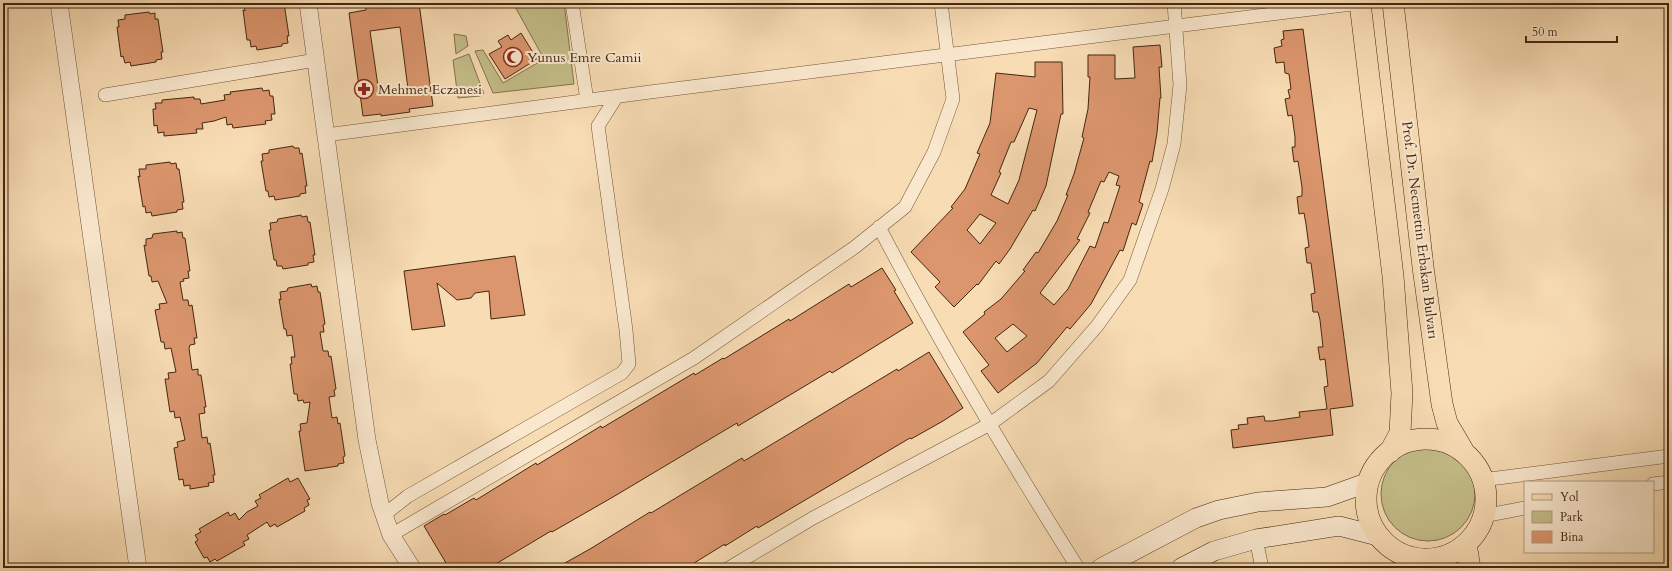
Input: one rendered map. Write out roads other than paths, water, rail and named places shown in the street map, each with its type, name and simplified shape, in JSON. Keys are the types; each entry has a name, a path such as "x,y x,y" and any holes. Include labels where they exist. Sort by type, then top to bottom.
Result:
{"main road":[{"path":"1360,3 1393,276 1402,393 1400,433 1390,452"},
{"name":"Prof. Dr. Necmettin Erbakan Bulvarı","path":"1393,3 1423,267 1437,358 1442,404 1447,423 1464,452"},
{"path":"1425,439 1445,442 1464,452 1478,468 1485,487 1486,508 1479,528 1466,544 1448,555 1410,562 1392,549 1378,536 1369,519 1366,501 1368,482 1377,465 1390,452 1406,442 1425,439"},
{"path":"1101,568 1196,518 1219,510 1258,502 1327,497 1368,482"},
{"path":"1182,568 1214,551 1256,539 1339,526 1378,536"},
{"path":"1466,544 1470,568"}],"street":[{"path":"59,3 138,568"},
{"path":"308,3 367,440 380,503 391,535 412,568"},
{"path":"572,3 587,100"},
{"path":"391,535 694,358 855,247 905,207 934,152 953,99 941,3"},
{"path":"728,568 813,518 990,424 1049,381 1097,326 1130,280 1162,189 1174,144 1180,85 1174,3"},
{"path":"326,135 617,96 1360,3"},
{"path":"105,95 316,60"},
{"path":"384,515 408,496 622,373 629,364 626,330 598,126 617,96"},
{"path":"879,227 904,276 1019,475 1078,568"},
{"path":"1482,480 1669,456"},
{"path":"1654,484 1669,482"},
{"path":"1483,516 1524,508"},
{"path":"1256,539 1262,568"}],"place":[{"name":"Yunus Emre Camii","path":"513,57"},
{"name":"Mehmet Eczanesi","path":"364,89"}]}
